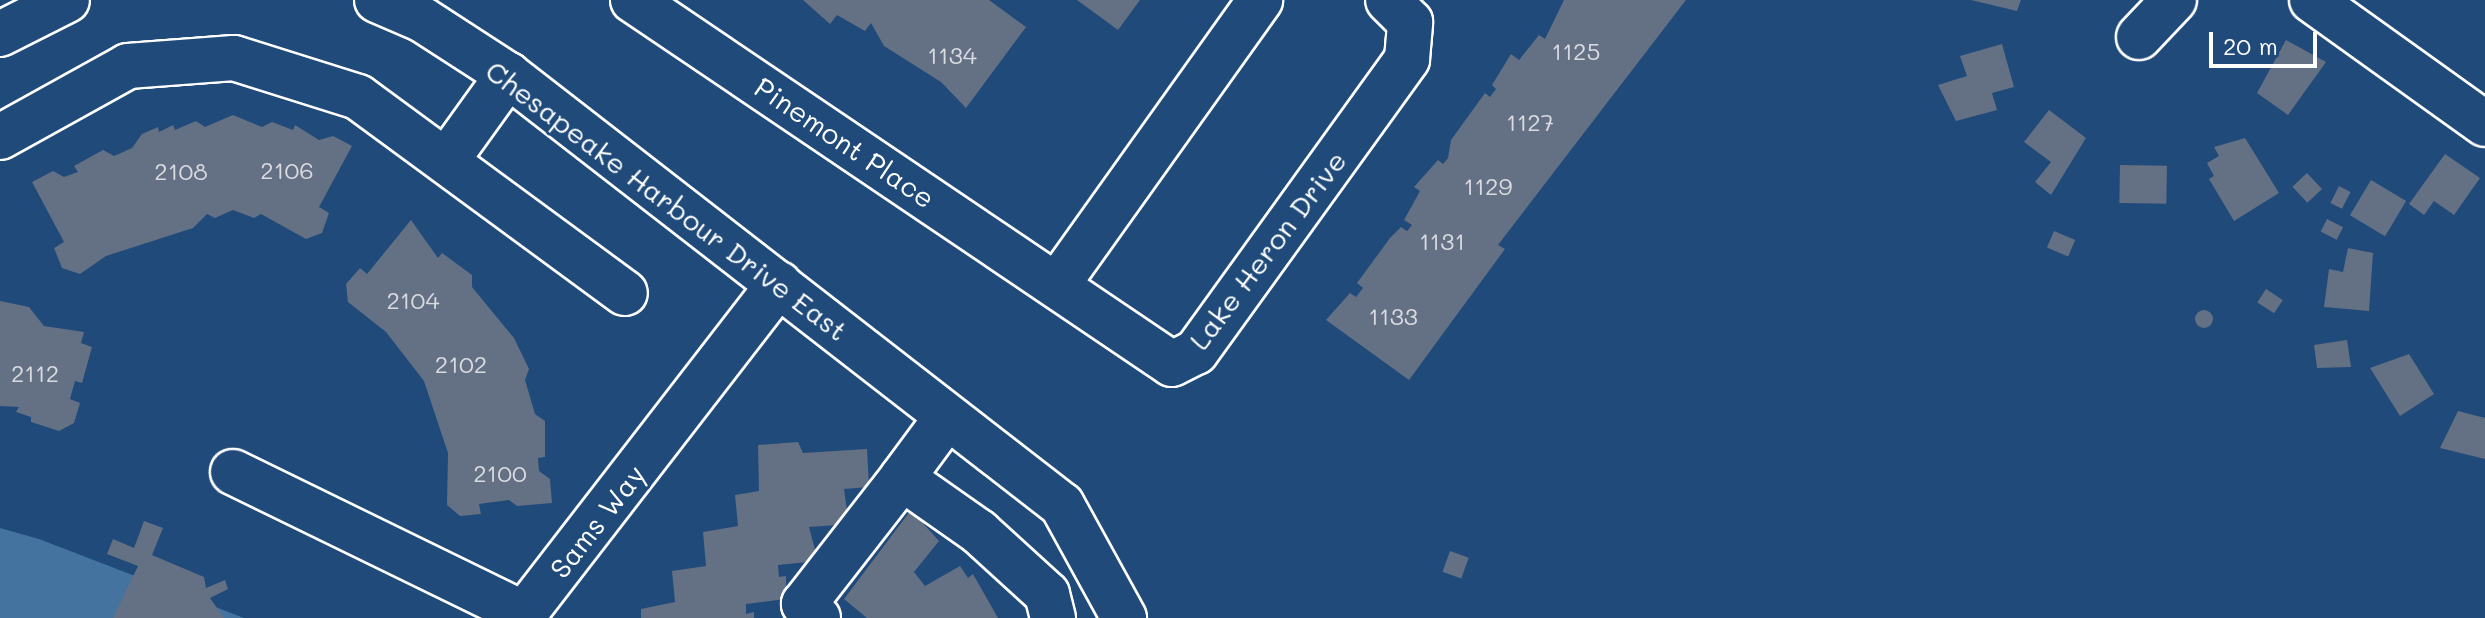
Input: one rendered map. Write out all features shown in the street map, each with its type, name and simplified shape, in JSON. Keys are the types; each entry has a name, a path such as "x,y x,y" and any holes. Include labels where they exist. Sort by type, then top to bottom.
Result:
{"street":[{"path":"0,34 67,0"},
{"name":"Chesapeake Harbour Drive East","path":"377,0 423,20 508,75 1062,505 1124,618"},
{"name":"Pinemont Place","path":"633,0 1057,285"},
{"path":"1057,285 1260,0"},
{"name":"Lake Heron Drive","path":"1057,285 1172,364 1196,352 1407,59 1410,22 1388,0"},
{"path":"2139,37 2174,0"},
{"path":"2312,0 2485,124"},
{"path":"0,137 128,66 234,58 358,97 625,293"},
{"path":"447,160 508,75"},
{"name":"Sams Way","path":"233,472 524,614 779,284"},
{"path":"818,618 804,604 947,417"},
{"path":"902,478 979,532 1047,594 1053,618"}],"water":[{"path":"0,528 39,539 244,618 0,618"}],"building":[{"path":"803,0 989,0 1026,27 966,108 941,82 884,46 871,23 865,31 837,15 830,24"},
{"path":"1077,0 1140,0 1118,30"},
{"path":"1564,0 1686,0 1498,245 1505,249 1409,380 1326,320 1350,293 1356,297 1363,288 1357,283 1390,238 1401,227 1407,231 1412,225 1404,220 1420,191 1414,187 1438,160 1443,164 1448,158 1451,140 1485,93 1490,97 1496,89 1492,85 1511,54 1519,60 1539,35 1545,39"},
{"path":"1971,0 2021,0 2017,11"},
{"path":"2286,40 2326,62 2288,115 2257,93"},
{"path":"2002,44 2014,87 1992,93 1997,110 1956,121 1938,85 1967,76 1960,56"},
{"path":"2049,110 2086,138 2051,195 2035,182 2051,162 2024,142"},
{"path":"233,115 262,127 272,122 293,130 295,125 319,140 333,136 352,146 319,207 329,213 322,233 306,239 261,214 254,218 233,210 215,218 207,214 193,228 106,256 80,274 62,268 54,248 64,242 32,182 53,171 64,177 78,172 74,166 103,150 114,156 132,148 142,134 158,127 159,132 173,125 175,130 196,121 205,127"},
{"path":"2245,138 2279,193 2234,221 2209,179 2214,176 2207,163 2219,156 2214,147"},
{"path":"2445,154 2480,178 2454,215 2434,201 2424,215 2409,204"},
{"path":"2120,165 2167,166 2166,204 2119,203"},
{"path":"2307,173 2322,189 2307,203 2292,187"},
{"path":"2371,180 2406,201 2385,236 2350,215"},
{"path":"2339,186 2351,192 2342,209 2330,203"},
{"path":"2327,219 2343,227 2337,240 2321,231"},
{"path":"411,220 438,258 442,253 472,275 472,287 514,338 529,369 525,380 535,414 545,421 545,457 538,458 539,471 550,479 552,503 517,506 509,500 479,504 481,514 460,516 447,505 448,453 424,381 386,332 348,302 346,284 360,268 367,274"},
{"path":"2054,231 2075,240 2068,257 2047,248"},
{"path":"2348,248 2373,253 2369,311 2324,307 2329,269 2343,272"},
{"path":"2266,289 2283,300 2274,313 2257,302"},
{"path":"0,301 29,307 44,326 84,332 81,343 92,347 82,383 75,381 70,399 80,403 74,423 59,431 31,422 31,417 16,412 19,407 0,406"},
{"path":"2204,310 2213,319 2204,328 2195,319"},
{"path":"2347,340 2351,367 2317,368 2314,345"},
{"path":"2409,354 2434,394 2400,416 2370,368"},
{"path":"2458,411 2485,418 2485,459 2440,448"},
{"path":"798,442 803,453 867,449 869,487 844,489 849,524 809,527 818,561 778,565 779,577 786,576 786,599 746,604 746,614 754,612 754,618 641,618 641,609 675,602 672,571 706,566 703,532 738,526 735,495 759,491 758,445"},
{"path":"911,510 939,541 914,572 925,586 960,566 968,578 973,574 998,618 867,618 844,599"},
{"path":"144,521 163,528 152,555 204,577 206,588 225,580 228,589 210,598 224,618 113,618 138,566 107,554 113,539 134,548"},
{"path":"1450,551 1469,558 1461,579 1442,572"}]}
